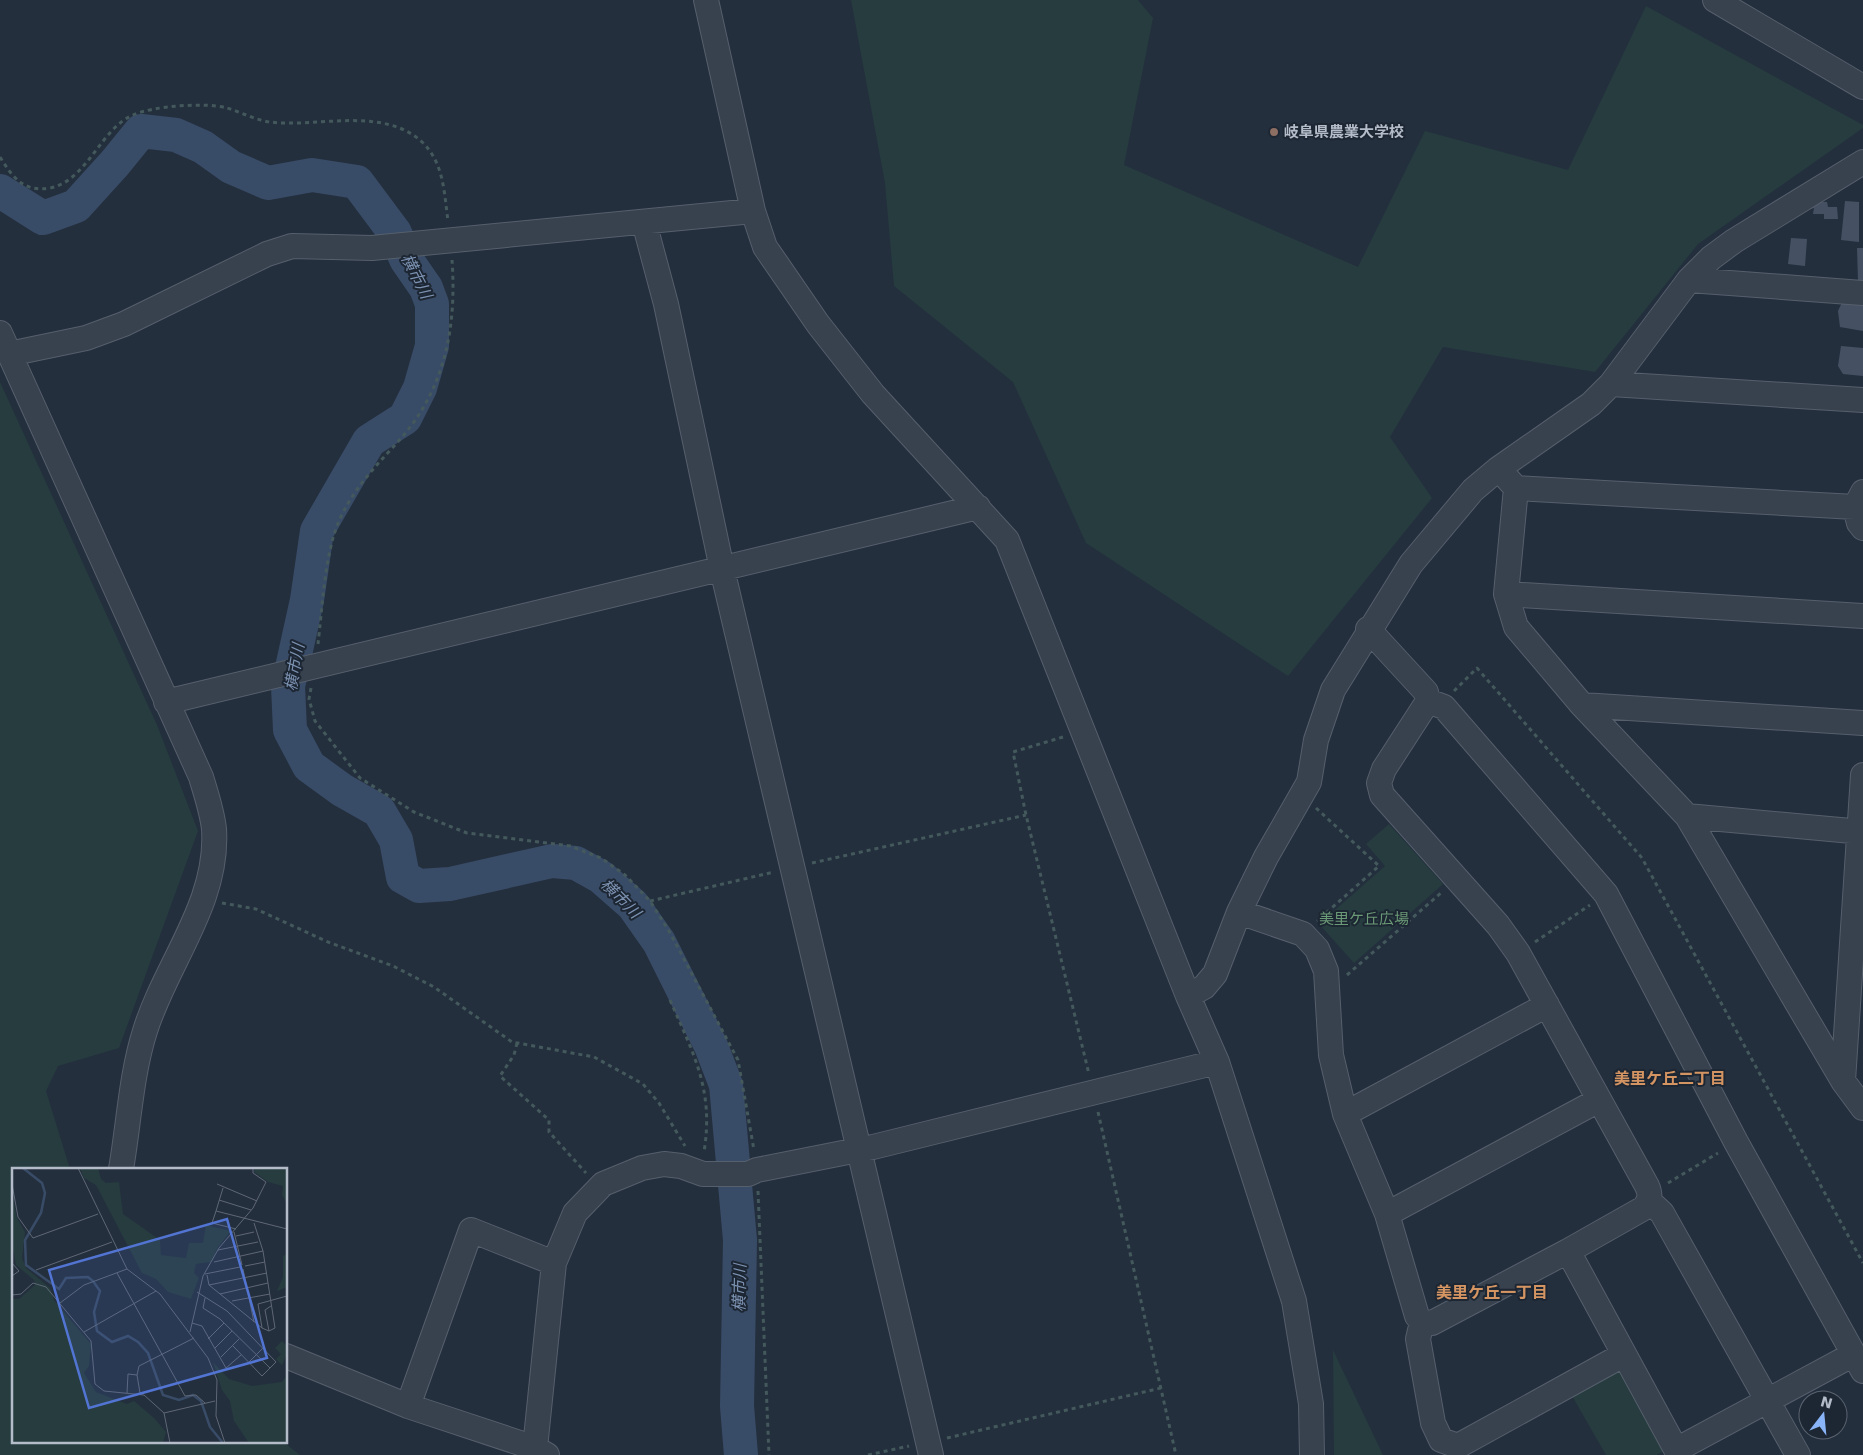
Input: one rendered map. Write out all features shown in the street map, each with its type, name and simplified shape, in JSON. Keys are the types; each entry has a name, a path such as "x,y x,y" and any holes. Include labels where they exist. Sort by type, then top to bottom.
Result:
{"street":[{"path":"706,0 753,212 765,247 818,324 873,394 1007,540 1188,996 1217,1062 1294,1301 1311,1404 1312,1455"},
{"path":"1715,0 1863,87"},
{"path":"1188,996 1204,987 1215,974 1239,912 1266,857 1301,799 1309,782 1316,740 1333,690 1368,629 1411,564 1473,490 1498,469 1590,404 1611,384 1689,280 1711,258 1734,241 1863,162"},
{"path":"121,1168 145,1032 157,998 205,897 213,860 214,829 210,804 201,778 5,343 86,338 109,330 267,254 292,246 372,248 753,212"},
{"path":"644,222 666,304 722,569 930,1449"},
{"path":"1689,280 1863,293"},
{"path":"1611,384 1863,400"},
{"path":"1498,469 1516,488 1860,509"},
{"path":"1516,488 1506,594 1516,627 1582,705 1687,816 1843,1081 1863,1108"},
{"path":"166,702 978,507"},
{"path":"1506,594 1863,616"},
{"path":"1368,629 1606,894 1736,1142 1859,1362 1767,1401 1677,1452 1568,1251"},
{"path":"1436,704 1384,769 1379,783 1382,795 1498,925 1518,953 1650,1197 1662,1213 1798,1455"},
{"path":"1582,705 1863,723"},
{"path":"1843,1081 1861,832 1863,775"},
{"path":"1687,816 1861,832"},
{"path":"1239,912 1303,934 1317,949 1326,971 1331,1055 1345,1114 1387,1214 1417,1316 1422,1322 1432,1323 1568,1251 1644,1208 1650,1197"},
{"path":"1345,1114 1547,1005"},
{"path":"288,1357 408,1406 541,1452 554,1262 575,1213 603,1184 642,1168 664,1164 700,1171 748,1174 766,1168 858,1150 1217,1062"},
{"path":"1387,1214 1599,1100"},
{"path":"408,1406 471,1230 554,1262"},
{"path":"1422,1322 1418,1339 1433,1423 1441,1440 1458,1446 1623,1355"}],"path":[{"path":"1436,704 1452,692 1477,668 1642,858 1863,1264"},
{"path":"1301,799 1321,811 1379,866 1303,934"},
{"path":"650,901 1026,815"},
{"path":"1327,992 1456,880"},
{"path":"1518,953 1606,894"},
{"path":"205,897 227,904 240,904 256,909 328,942 393,966 434,987 512,1042 594,1057 643,1084 659,1103 700,1171"},
{"path":"670,1000 698,1062 705,1091 708,1130 700,1171"},
{"path":"517,1042 514,1055 500,1076 549,1120 549,1132 600,1188"},
{"path":"1650,1197 1736,1142"},
{"path":"868,1455 930,1449 1161,1388"}],"green space":[{"path":"851,0 1138,0 1153,18 1124,165 1358,267 1425,131 1568,170 1646,6 1863,125 1863,128 1698,244 1595,372 1443,347 1390,437 1432,498 1288,676 1086,543 1013,382 894,286 885,183"},
{"path":"0,382 157,725 198,831 119,1048 58,1066 46,1091 70,1168 12,1168 12,1442 283,1442 300,1455 0,1455"},
{"name":"美里ケ丘広場","path":"1389,824 1443,884 1354,963 1319,924 1385,866 1366,844"},
{"path":"1333,1350 1383,1455 1334,1455"},
{"path":"1622,1366 1669,1448 1657,1455 1606,1455 1571,1394"}],"building":[{"path":"1810,201 1827,202 1828,207 1837,207 1838,219 1824,219 1824,214 1813,214 1814,208 1809,209"},
{"path":"1845,201 1859,202 1859,242 1841,240"},
{"path":"1791,238 1807,239 1805,266 1788,264"},
{"path":"1857,248 1863,248 1863,281 1858,280"},
{"path":"1846,294 1863,296 1863,331 1840,327 1838,311"},
{"path":"1841,346 1863,348 1863,376 1843,374 1838,366"}],"waterway":[{"name":"横市川","path":"0,191 43,218 76,206 141,131 176,135 203,147 231,167 268,183 312,175 357,182 395,233 406,259 426,288 432,304 432,346 420,388 405,418 369,441 317,531 307,600 288,686 290,730 309,766 342,790 379,811 396,840 403,877 419,886 450,884 552,861 576,863 601,877 633,905 659,942 711,1046 726,1085 740,1240 737,1406 741,1455"}],"place":[{"name":"岐阜県農業大学校","path":"1274,132"}],"district":[{"name":"美里ケ丘二丁目","path":"1670,1078"},
{"name":"美里ケ丘一丁目","path":"1492,1292"}]}
